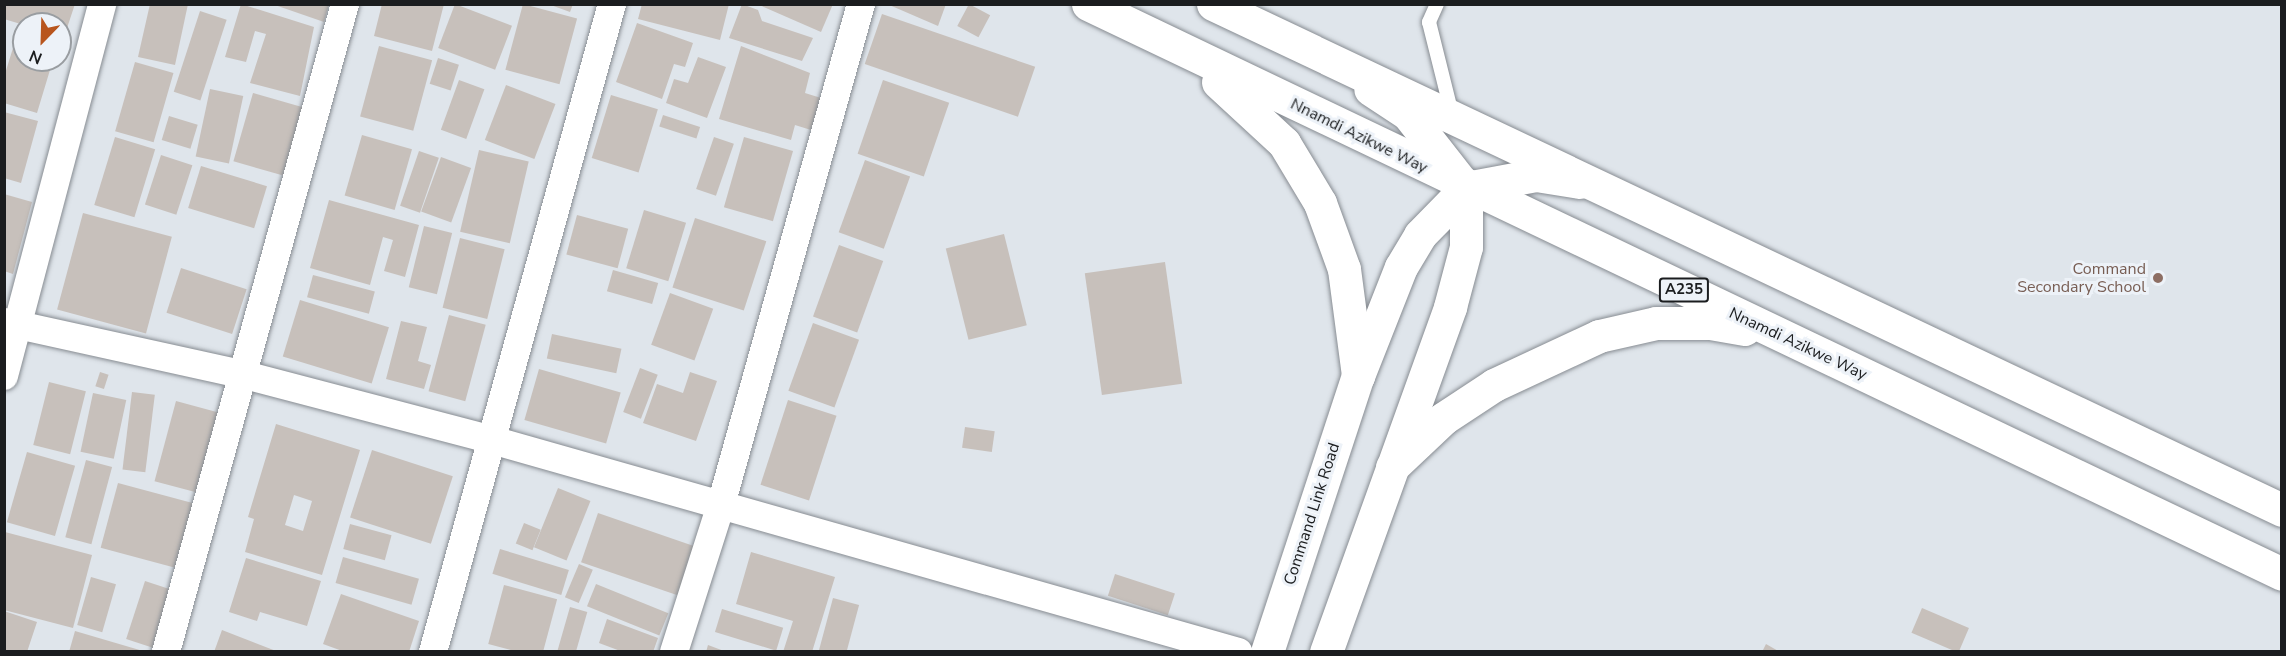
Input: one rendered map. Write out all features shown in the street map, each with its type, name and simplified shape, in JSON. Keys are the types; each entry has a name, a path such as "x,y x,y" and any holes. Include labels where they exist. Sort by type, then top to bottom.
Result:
{"main road":[{"name":"Nnamdi Azikwe Way","path":"1088,4 1466,188 1820,353 2282,574"},
{"path":"1213,4 2282,510"},
{"path":"1153,36 1241,98 1284,143 1320,203 1344,269 1358,376"},
{"path":"1326,651 1392,467 1466,247 1466,188 1407,114 1327,59"},
{"path":"1466,188 1536,175 1590,183"},
{"name":"Command Link Road","path":"1267,651 1358,376 1405,259 1420,235 1466,188"},
{"path":"1392,467 1444,418 1494,385 1599,336 1656,323 1710,323 1820,353"}],"street":[{"path":"4,376 12,323 102,4"},
{"path":"166,651 245,375 345,4"},
{"path":"434,651 612,4"},
{"path":"674,651 721,505 861,4"},
{"path":"12,323 245,375 492,440 1238,651"}],"lane":[{"path":"1437,4 1429,22 1453,119"}],"building":[{"path":"4,4 75,4 72,13 12,12 12,21 4,19"},
{"path":"150,4 188,4 175,65 138,57"},
{"path":"241,4 314,27 300,96 250,83 266,34 255,31 246,62 225,57"},
{"path":"272,4 329,4 324,22"},
{"path":"382,4 444,4 432,51 374,36"},
{"path":"455,4 512,26 495,70 438,48"},
{"path":"523,4 577,18 559,84 505,70"},
{"path":"548,4 573,4 570,12"},
{"path":"642,4 729,4 720,40 638,19"},
{"path":"742,4 758,10 762,21 813,38 802,61 729,38"},
{"path":"757,4 833,4 821,32"},
{"path":"887,4 946,4 938,26"},
{"path":"969,4 990,15 978,37 957,26"},
{"path":"200,11 227,20 200,100 174,92"},
{"path":"882,14 1035,67 1018,117 865,64"},
{"path":"637,23 693,43 685,67 674,64 662,99 616,82"},
{"path":"379,46 432,60 413,131 360,117"},
{"path":"741,46 810,73 805,93 821,98 811,130 795,125 791,140 719,119"},
{"path":"12,51 12,72 49,72 37,113 4,103 4,77"},
{"path":"698,57 726,67 707,118 666,103 674,79 688,83"},
{"path":"438,58 459,65 451,90 430,84"},
{"path":"135,62 173,73 154,142 115,131"},
{"path":"459,80 484,89 466,139 441,130"},
{"path":"883,80 949,103 924,177 858,154"},
{"path":"506,85 555,104 534,159 485,140"},
{"path":"210,89 243,96 229,164 196,156"},
{"path":"253,93 310,109 290,178 233,161"},
{"path":"611,95 658,109 639,172 592,158"},
{"path":"4,112 38,121 21,183 4,178"},
{"path":"663,115 700,127 696,138 659,126"},
{"path":"169,116 198,125 190,149 162,140"},
{"path":"362,135 412,149 395,210 345,196"},
{"path":"115,137 155,149 134,217 94,205"},
{"path":"714,137 734,144 716,196 696,189"},
{"path":"744,137 793,151 773,221 724,207"},
{"path":"479,150 529,161 510,243 460,232"},
{"path":"419,151 439,158 420,213 400,206"},
{"path":"161,155 192,165 176,215 145,204"},
{"path":"441,157 471,168 451,222 421,212"},
{"path":"865,160 910,176 884,249 839,232"},
{"path":"201,166 267,186 254,228 188,208"},
{"path":"4,194 32,202 13,274 4,271"},
{"path":"329,200 419,225 405,277 384,271 393,240 383,237 370,285 310,268"},
{"path":"644,210 686,223 668,281 626,268"},
{"path":"83,213 172,237 146,333 57,310"},
{"path":"577,215 628,229 618,268 566,255"},
{"path":"695,218 766,241 744,311 672,287"},
{"path":"424,226 452,233 437,294 409,287"},
{"path":"1004,234 1027,325 969,340 946,249"},
{"path":"460,238 505,249 487,319 443,308"},
{"path":"839,245 883,261 857,332 813,316"},
{"path":"1165,262 1182,384 1102,395 1085,273"},
{"path":"181,268 247,289 232,334 166,313"},
{"path":"613,270 658,283 652,304 607,291"},
{"path":"313,275 375,292 369,314 307,297"},
{"path":"670,293 713,309 694,360 651,345"},
{"path":"300,300 389,327 372,384 283,356"},
{"path":"449,315 486,325 465,401 429,391"},
{"path":"401,321 427,327 418,361 431,365 424,389 386,379"},
{"path":"813,323 859,340 834,407 788,391"},
{"path":"552,334 621,349 616,373 547,358"},
{"path":"640,368 658,375 641,419 623,412"},
{"path":"539,369 621,392 606,443 524,420"},
{"path":"100,372 109,375 104,389 95,386"},
{"path":"690,372 717,381 696,441 643,423 657,384 683,393"},
{"path":"49,382 86,391 70,454 33,445"},
{"path":"132,392 155,395 145,472 122,469"},
{"path":"93,393 126,400 114,459 81,452"},
{"path":"788,400 837,416 809,500 760,485"},
{"path":"176,401 218,412 196,492 155,481"},
{"path":"276,424 360,450 322,575 245,552 254,519 248,517","holes":["294,495 312,501 303,531 285,525"]},
{"path":"965,427 995,431 992,452 962,448"},
{"path":"372,450 453,476 431,544 350,518"},
{"path":"27,452 75,466 55,536 7,522"},
{"path":"86,460 112,467 91,544 65,537"},
{"path":"118,483 195,504 178,568 101,548"},
{"path":"558,488 590,501 566,560 534,547"},
{"path":"598,513 694,546 678,595 581,562"},
{"path":"524,523 541,530 532,550 516,543"},
{"path":"350,524 392,535 385,560 343,549"},
{"path":"5,532 92,555 73,628 4,610"},
{"path":"500,549 569,570 561,595 492,574"},
{"path":"751,552 835,577 812,652 783,652 793,621 736,604"},
{"path":"343,557 419,579 411,605 336,583"},
{"path":"246,558 321,581 307,626 260,612 257,621 229,612"},
{"path":"579,564 593,570 579,603 565,597"},
{"path":"1115,574 1175,593 1168,615 1108,596"},
{"path":"91,577 116,584 102,632 77,625"},
{"path":"145,581 172,590 153,648 126,639"},
{"path":"596,584 668,613 659,635 587,606"},
{"path":"504,585 557,599 543,652 518,652 488,644"},
{"path":"341,594 419,621 409,652 345,652 323,644"},
{"path":"833,598 859,605 846,652 819,652"},
{"path":"570,607 587,612 576,652 557,652"},
{"path":"1922,608 1969,628 1959,652 1911,633"},
{"path":"722,609 783,628 776,651 715,632"},
{"path":"4,611 37,622 27,652 4,652"},
{"path":"607,619 658,638 653,652 623,652 599,643"},
{"path":"222,630 276,651 276,652 214,652"},
{"path":"75,631 143,651 143,652 69,652"},
{"path":"1766,644 1780,652 1762,652"},
{"path":"708,645 724,651 724,652 706,652"}],"place":[{"name":"Command Secondary School","path":"2158,278"}]}
